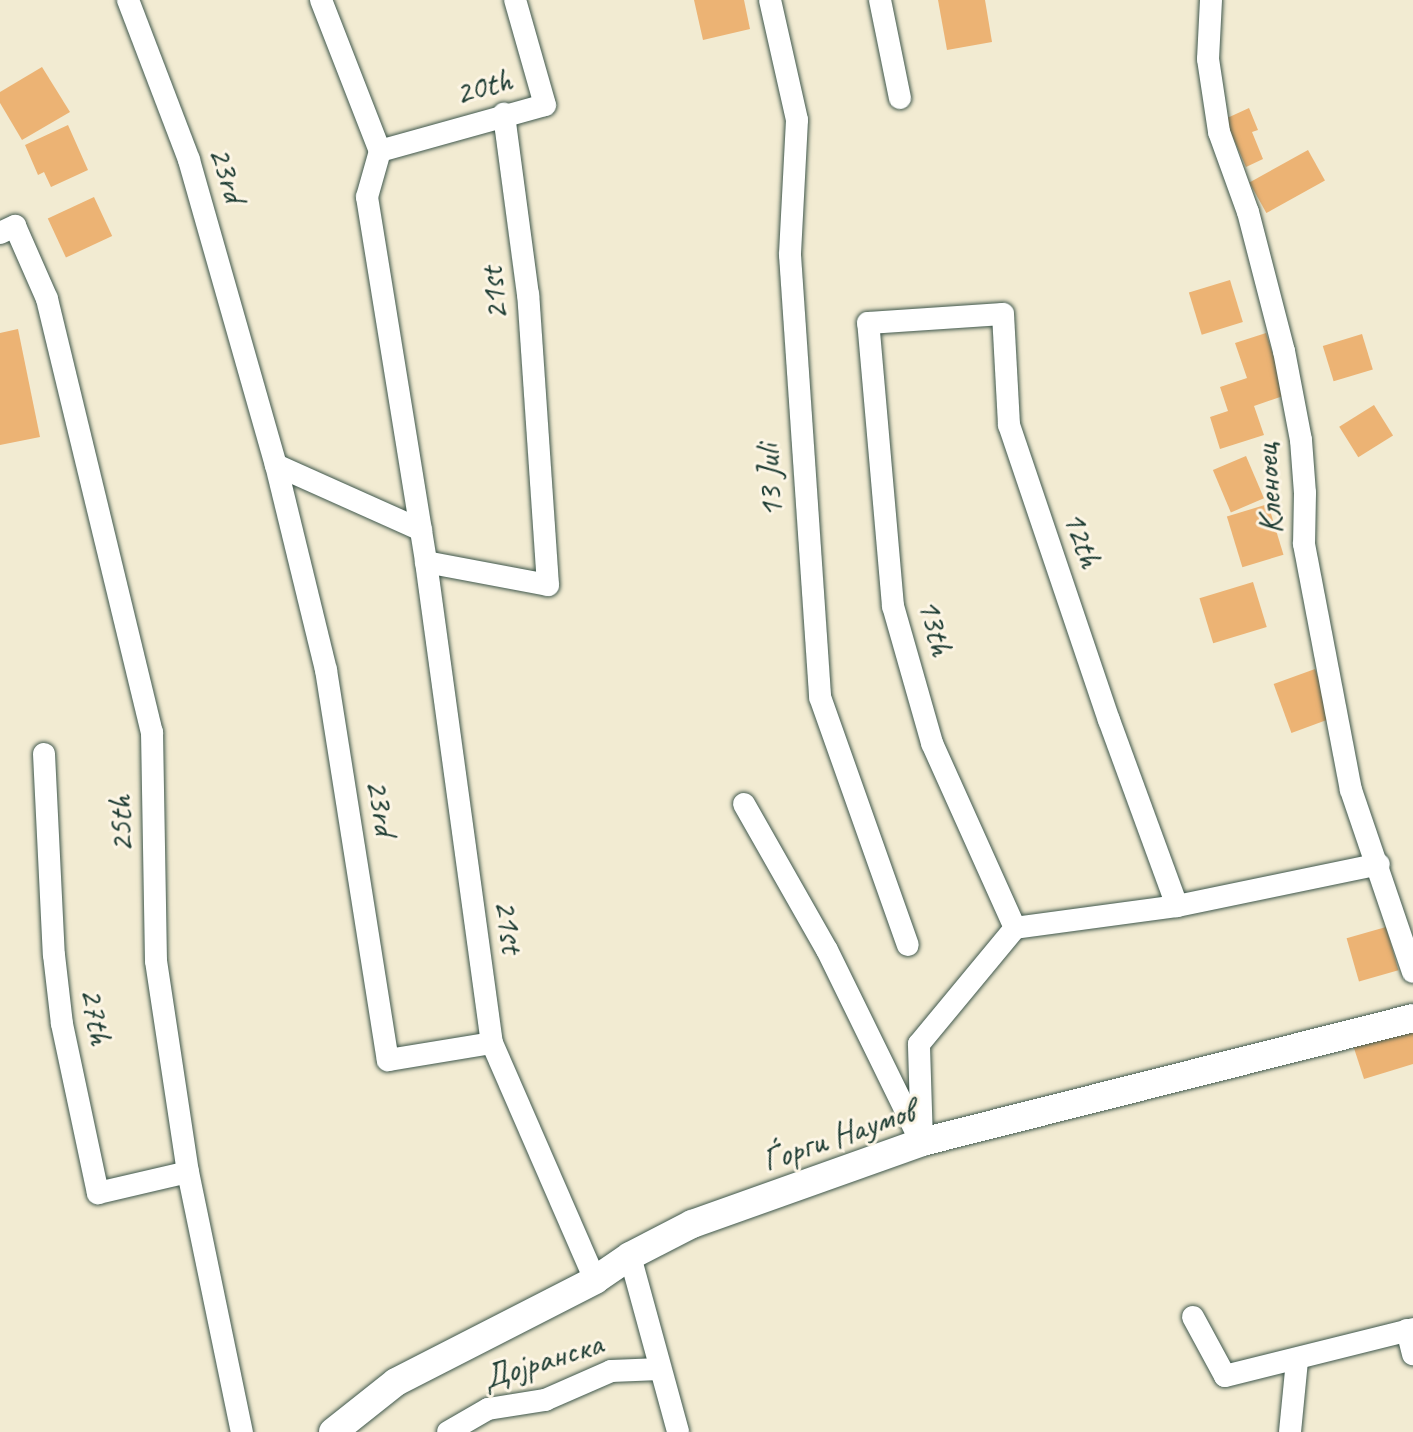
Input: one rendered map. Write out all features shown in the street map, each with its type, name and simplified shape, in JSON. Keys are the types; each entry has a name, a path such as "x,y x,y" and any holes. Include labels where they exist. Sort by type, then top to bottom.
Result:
{"street":[{"name":"23rd","path":"128,0 189,160 276,465 326,670 388,1060 492,1043"},
{"path":"321,0 380,151"},
{"name":"20th","path":"380,151 545,105 515,0"},
{"name":"13 Juli","path":"770,0 797,120 790,255 820,697 908,945"},
{"path":"880,0 900,98"},
{"name":"Кленоец","path":"1211,0 1208,59 1219,132 1248,212 1284,351 1301,440 1305,493 1304,544 1351,790 1379,864 1413,972"},
{"name":"21st","path":"426,562 548,585 528,295 504,114"},
{"name":"21st","path":"380,151 367,197 426,562 492,1043 595,1280"},
{"name":"25th","path":"8,230 47,299 152,732 156,961 188,1172 242,1432"},
{"name":"12th","path":"868,323 1003,314 1009,425 1109,720 1177,906"},
{"name":"13th","path":"868,323 893,606 932,743 1015,928"},
{"path":"276,465 421,530"},
{"name":"27th","path":"44,754 54,955 62,1024 98,1193 188,1172"},
{"path":"744,804 827,950 922,1142"},
{"path":"922,1142 919,1044 1015,928 1177,906 1379,864"},
{"name":"Ѓорги Наумов","path":"333,1432 396,1382 595,1280 630,1256 692,1224 922,1142 1413,1018"},
{"path":"630,1256 678,1432"},
{"path":"1193,1317 1225,1376 1410,1329 1413,1354"},
{"path":"1290,1432 1297,1360"},
{"name":"Дојранска","path":"448,1432 488,1409 545,1400 611,1371 660,1369"}],"building":[{"path":"694,0 744,0 750,29 703,40"},
{"path":"938,0 985,0 992,42 947,50"},
{"path":"42,67 70,112 22,140 0,103 0,92"},
{"path":"1249,108 1258,130 1252,132 1263,159 1246,167 1225,119"},
{"path":"68,125 88,170 51,187 44,172 38,175 25,145"},
{"path":"1308,150 1325,181 1266,213 1249,182"},
{"path":"94,197 112,236 66,258 48,219"},
{"path":"1230,280 1243,322 1202,335 1189,293"},
{"path":"18,329 40,437 0,445 0,333"},
{"path":"1266,333 1286,395 1254,406 1264,435 1220,449 1210,417 1228,411 1220,387 1247,378 1235,343"},
{"path":"1362,334 1373,369 1334,381 1323,346"},
{"path":"1374,405 1393,436 1358,457 1339,427"},
{"path":"1246,456 1264,498 1231,512 1213,470"},
{"path":"1268,504 1283,555 1242,567 1227,517"},
{"path":"1253,582 1267,627 1213,643 1199,598"},
{"path":"1315,669 1333,718 1291,733 1274,684"},
{"path":"1386,927 1398,970 1359,982 1347,938"},
{"path":"1413,1022 1413,1064 1364,1079 1352,1042"}]}
